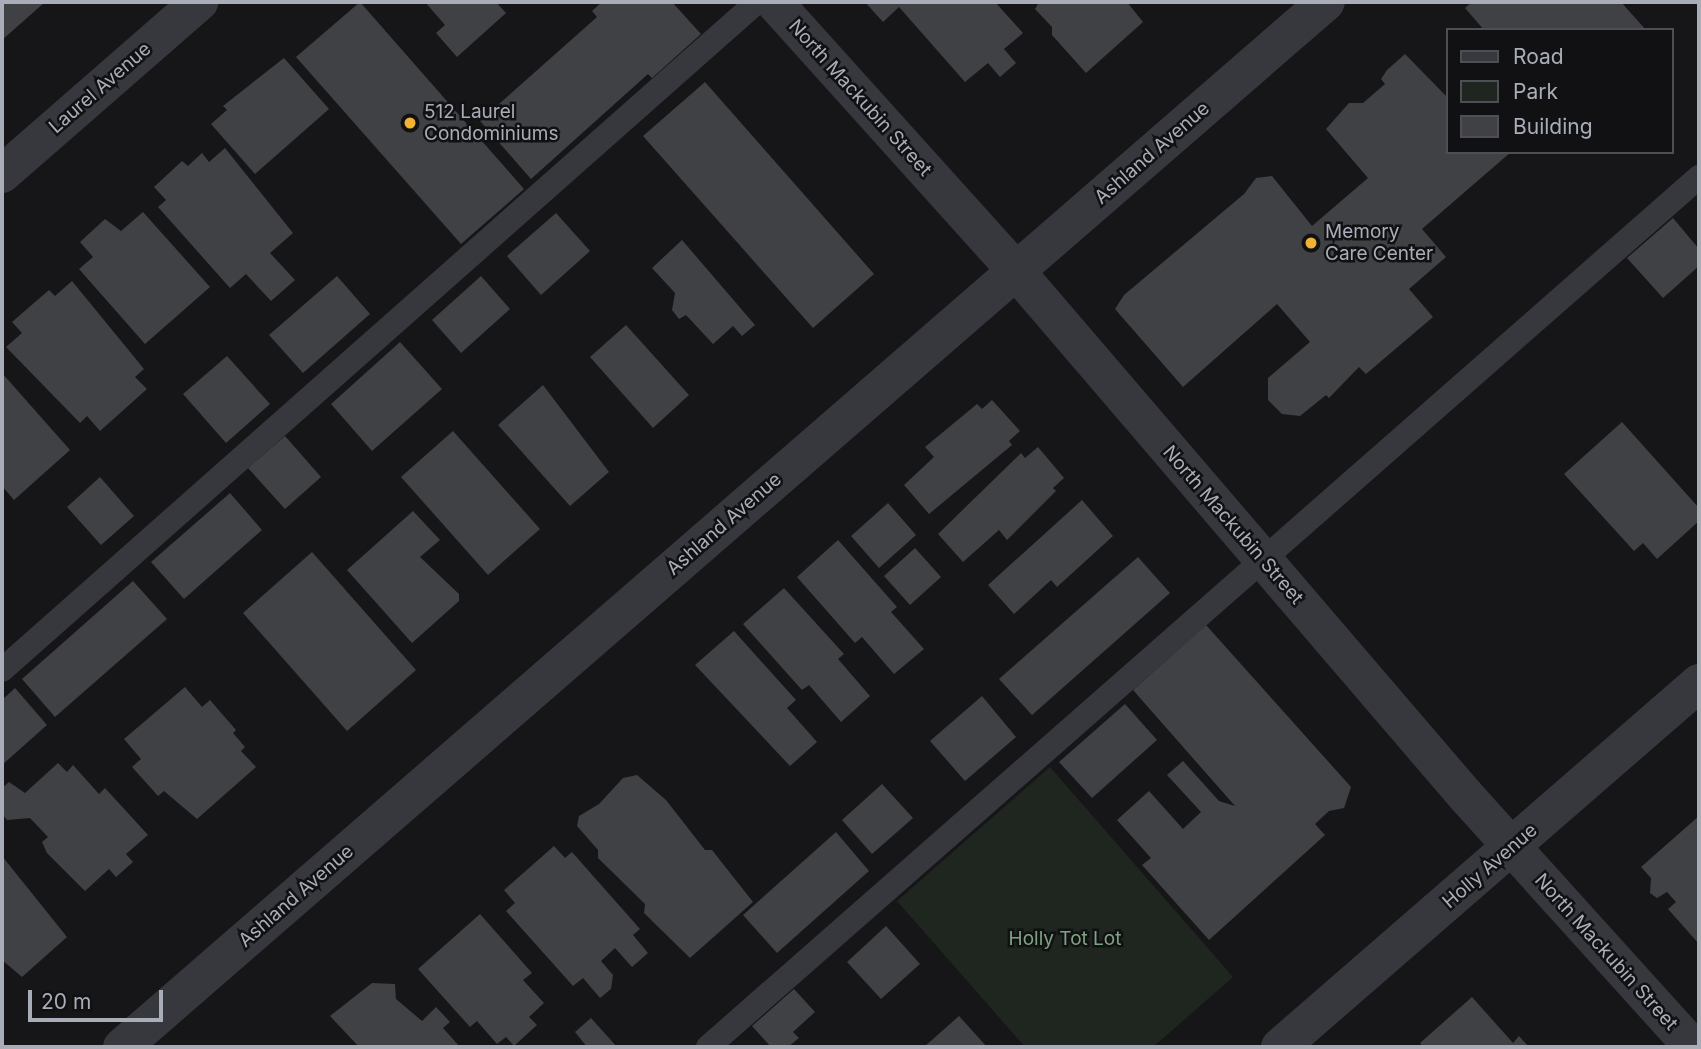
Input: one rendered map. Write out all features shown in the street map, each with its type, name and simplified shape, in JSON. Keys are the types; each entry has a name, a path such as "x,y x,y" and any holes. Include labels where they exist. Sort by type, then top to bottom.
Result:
{"street":[{"name":"Laurel Avenue","path":"2,174 199,2"},
{"name":"North Mackubin Street","path":"774,2 1016,271 1511,847 1693,1047"},
{"name":"Ashland Avenue","path":"122,1047 1326,2"},
{"name":"Holly Avenue","path":"1280,1047 1699,683"}],"lane":[{"path":"2,670 757,2"},
{"path":"708,1047 1699,177"}],"green space":[{"name":"Holly Tot Lot","path":"1050,767 1233,977 1153,1047 1025,1047 897,901"}],"building":[{"path":"2,2 45,2 2,40"},
{"name":"512 Laurel Condominiums","path":"360,2 524,189 461,244 296,57"},
{"path":"425,2 496,2 506,13 457,57 436,33 445,25"},
{"path":"602,2 672,2 701,34 652,78 648,74 531,179 480,121 597,17 592,11"},
{"path":"865,2 995,2 1023,33 1004,49 1016,63 1000,77 988,63 965,82 899,7 883,22"},
{"path":"1039,2 1127,2 1143,22 1086,73 1052,35 1052,27 1035,9"},
{"path":"1472,2 1621,2 1644,28 1482,28 1465,8"},
{"name":"Memory Care Center","path":"1405,54 1446,96 1446,154 1509,154 1422,229 1446,257 1409,289 1433,317 1366,374 1359,367 1329,398 1326,395 1300,416 1282,414 1268,400 1268,378 1310,342 1277,304 1183,387 1115,309 1124,295 1244,194 1256,178 1272,176 1312,226 1368,178 1326,129 1349,103 1363,103 1385,84 1381,79"},
{"path":"284,58 329,109 255,174 211,124 227,110 223,106"},
{"path":"705,82 874,274 813,328 643,136"},
{"path":"225,148 293,233 270,253 295,280 271,301 246,274 230,288 158,207 166,200 154,187 182,161 188,166 202,153 209,162"},
{"path":"143,212 210,287 145,344 79,269 93,257 80,242 105,219 121,231"},
{"path":"556,213 590,251 541,295 507,256"},
{"path":"1673,218 1699,249 1699,266 1663,298 1627,258"},
{"path":"682,240 755,325 742,336 733,326 713,344 686,315 679,319 672,310 675,293 652,268"},
{"path":"337,276 370,314 303,373 269,335"},
{"path":"481,276 510,309 461,353 432,320"},
{"path":"72,281 144,369 135,377 147,389 100,431 87,416 80,423 6,347 22,333 12,322 49,290 55,296"},
{"path":"626,325 689,395 653,428 590,357"},
{"path":"400,342 442,389 372,451 331,404"},
{"path":"227,356 270,404 226,443 183,394"},
{"path":"2,373 70,450 14,500 2,486"},
{"path":"543,385 609,472 570,506 498,425"},
{"path":"992,400 1020,431 1009,441 1012,445 929,514 904,485 934,457 925,447 977,404 982,409"},
{"path":"1622,422 1699,508 1699,521 1657,559 1643,543 1634,551 1564,474"},
{"path":"453,431 540,529 488,575 401,477"},
{"path":"285,436 321,477 285,509 248,468"},
{"path":"1038,447 1064,478 1053,488 1056,491 1007,540 999,530 963,562 938,534 1021,453 1025,458"},
{"path":"100,477 134,516 101,545 67,507"},
{"path":"230,493 262,530 184,599 151,562"},
{"path":"1082,500 1113,536 1057,587 1051,580 1014,614 988,585"},
{"path":"888,503 916,535 879,568 851,536"},
{"path":"413,511 440,540 420,557 459,594 459,601 412,643 347,570"},
{"path":"838,540 897,607 891,612 924,649 894,674 862,637 855,643 797,577"},
{"path":"915,548 941,577 910,605 884,576"},
{"path":"312,552 416,670 347,731 243,613"},
{"path":"1138,557 1170,593 1032,715 999,679"},
{"path":"133,581 167,619 55,717 22,679"},
{"path":"784,588 844,654 838,659 870,696 841,722 809,685 802,690 743,624"},
{"path":"1206,625 1351,787 1344,808 1329,811 1315,824 1325,835 1209,940 1142,865 1151,858 1117,820 1149,791 1183,829 1201,812 1167,775 1183,761 1219,801 1235,806 1133,690"},
{"path":"734,631 796,700 787,708 817,742 790,766 695,665"},
{"path":"185,687 202,707 210,700 236,730 233,733 245,747 241,751 256,767 197,819 164,791 158,796 132,767 141,759 124,739"},
{"path":"15,688 47,725 2,765 2,700"},
{"path":"982,696 1016,737 965,781 930,741"},
{"path":"1125,704 1157,740 1092,798 1059,762"},
{"path":"58,763 67,772 73,765 99,794 105,788 148,835 126,854 133,862 116,877 109,869 85,891 47,853 42,842 48,837 30,818 7,820 2,814 2,788 9,782 25,793"},
{"path":"637,775 666,800 705,850 712,850 753,902 690,958 644,913 645,904 598,858 598,850 577,826 579,816 599,804 623,778"},
{"path":"882,784 913,818 872,854 842,820"},
{"path":"1699,816 1699,944 1668,909 1676,902 1667,892 1657,898 1650,893 1651,878 1641,867"},
{"path":"836,832 869,871 777,953 743,915"},
{"path":"554,846 565,858 572,852 640,929 633,935 648,953 632,967 615,948 601,961 613,975 611,989 600,998 583,978 573,986 506,911 515,903 504,890"},
{"path":"2,856 67,937 22,977 2,960"},
{"path":"480,914 532,973 523,980 544,1003 529,1017 537,1025 514,1046 506,1037 497,1044 477,1021 470,1027 418,969"},
{"path":"886,926 920,964 881,999 847,962"},
{"path":"372,983 395,984 396,999 422,1021 436,1007 450,1022 443,1028 460,1047 359,1047 330,1016"},
{"path":"794,989 815,1012 793,1032 799,1038 788,1047 771,1047 752,1026"},
{"path":"1472,997 1513,1043 1519,1036 1529,1047 1423,1047 1420,1043"},
{"path":"959,1016 987,1047 924,1047"},
{"path":"591,1018 617,1047 587,1047 575,1032"}],"place":[{"name":"512 Laurel Condominiums","path":"410,123"},
{"name":"Memory Care Center","path":"1311,243"}]}
